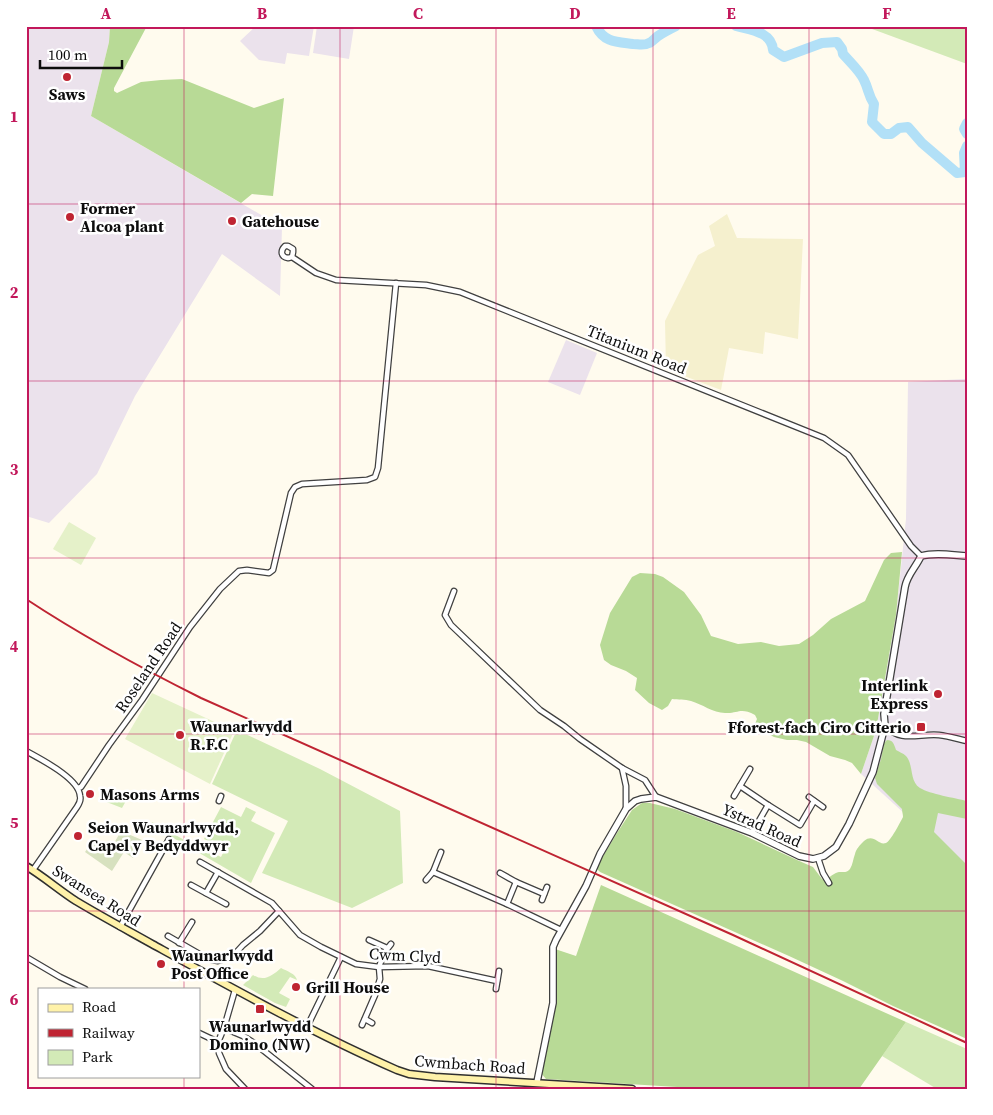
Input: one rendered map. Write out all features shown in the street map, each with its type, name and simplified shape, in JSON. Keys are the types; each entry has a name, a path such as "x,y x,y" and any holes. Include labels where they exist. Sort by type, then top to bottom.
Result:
{"main road":[{"path":"26,866 34,870"},
{"name":"Swansea Road","path":"34,870 74,899 235,990"},
{"name":"Cwmbach Road","path":"235,990 307,1027 409,1074 536,1085 632,1089"}],"street":[{"name":"Titanium Road","path":"292,257 316,273 336,280 426,285 460,292 824,438 848,455 911,546 921,556"},
{"name":"Roseland Road","path":"78,788 81,787 108,745 142,700 190,627 220,589 239,570 269,573 273,570 291,493 295,487 302,484 367,480 375,477 378,468 396,283"},
{"path":"921,556 927,554 967,556"},
{"name":"Ystrad Road","path":"656,797 752,833 799,856 818,858 831,852 836,847 849,824 873,772 885,726 884,714 906,581 921,556"},
{"path":"454,591 445,615 451,625 540,710 622,768 645,780 656,797 635,801 626,809 600,854 586,886 553,948 553,1004 536,1085"},
{"path":"885,726 894,734 900,736 940,735 967,740"},
{"path":"26,751 51,765 78,788"},
{"path":"622,768 626,786 626,809"},
{"path":"734,796 750,769"},
{"path":"740,786 768,806 805,828"},
{"name":"Swansea Road","path":"34,870 78,807 81,797 78,788"},
{"path":"808,798 823,806"},
{"path":"800,825 814,801"},
{"path":"752,833 768,806"},
{"path":"120,926 163,844 169,839"},
{"path":"426,880 432,872 441,852"},
{"path":"818,858 828,883"},
{"name":"Cwm Clyd","path":"200,862 272,903 300,935 341,958 356,964 379,967 428,966 497,980"},
{"path":"206,893 218,872"},
{"path":"432,872 507,904 561,930"},
{"path":"500,873 544,894"},
{"path":"507,904 516,882"},
{"path":"192,885 226,904"},
{"path":"542,900 547,886"},
{"path":"168,936 208,959 218,961 232,957 279,911"},
{"path":"179,943 192,922"},
{"path":"362,1025 376,995 380,979 379,967 389,946 369,940"},
{"path":"26,956 60,977 83,988"},
{"path":"307,1027 341,958"},
{"path":"496,989 499,971"},
{"path":"235,990 218,1042 219,1054 226,1069 245,1089"},
{"path":"364,1019 372,1023"},
{"path":"224,1028 244,1036 312,1089"},
{"path":"200,1033 218,1042"}],"shaded area":[{"path":"26,26 110,26 109,42 91,116 282,227 280,296 222,254 135,396 97,474 49,523 26,516"},
{"path":"256,26 314,26 309,56 287,53 285,64 259,60 240,41"},
{"path":"317,26 354,26 349,59 313,53"},
{"path":"727,214 737,238 803,239 798,339 765,332 763,354 729,348 721,390 666,369 665,321 698,255 715,246 709,226"},
{"path":"566,340 597,353 580,395 548,382"},
{"path":"967,380 967,878 905,814 861,774 876,730 896,615 906,519 908,382"}],"green space":[{"path":"110,26 147,26 114,88 114,91 117,93 141,82 182,79 254,108 284,98 273,196 252,194 241,203 91,116 109,42"},
{"path":"864,26 967,26 967,64"},
{"path":"69,522 96,538 81,565 53,549"},
{"path":"902,552 896,615 876,730 861,774 852,763 830,756 806,742 774,737 761,730 755,724 757,719 755,715 750,713 742,711 721,713 691,701 672,699 668,706 662,710 649,703 635,690 637,678 604,660 600,645 610,613 632,577 640,573 655,574 663,577 684,592 701,615 711,636 738,644 761,642 779,646 799,644 813,635 831,619 865,601 884,560 891,553"},
{"name":"Waunarlwydd R.F.C","path":"152,693 234,731 210,784 125,739"},
{"path":"237,730 320,769 400,811 403,883 352,908 262,873 288,821 212,784"},
{"path":"887,740 894,744 896,750 906,756 914,781 920,788 936,794 967,801 967,819 938,813 934,832 967,865 967,1039 789,956 600,872 596,868 632,810 642,803 650,803 675,809 737,832 813,867 822,879 825,880 834,874 847,872 851,867 856,850 864,841 871,838 881,843 888,842 903,817 902,809 877,784 875,778 884,743"},
{"path":"114,793 127,799 122,808 104,801 107,796 112,797"},
{"path":"221,807 241,817 246,807 256,812 251,821 275,833 251,883 151,825 152,822 188,842 221,857 225,849 204,839"},
{"path":"121,831 142,840 133,858 124,852 112,871 85,852 93,841 109,852"},
{"path":"601,885 906,1022 859,1089 710,1089 546,1079 541,1073 554,1003 555,949 576,956"},
{"path":"281,968 293,974 297,980 290,977 279,993 290,999 286,1007 243,985 253,975 261,978 268,977"},
{"path":"906,1022 967,1049 967,1089 937,1089 882,1056"}],"waterway":[{"path":"596,26 599,32 607,39 643,45 676,26"},
{"path":"736,26 765,36 772,44 773,50 784,57 822,43 837,42 843,54 864,80 874,104 872,122 884,134 891,134 899,128 908,127 922,143 957,173 965,172 964,153 967,146"},
{"path":"967,123 964,129 967,134"}],"railway":[{"path":"26,599 112,651 201,698 733,935 967,1043"}],"place":[{"name":"Saws","path":"67,77"},
{"name":"Former Alcoa plant","path":"70,217"},
{"name":"Gatehouse","path":"232,221"},
{"name":"Interlink Express","path":"938,694"},
{"name":"Fforest-fach Ciro Citterio","path":"921,727"},
{"name":"Waunarlwydd R.F.C","path":"180,735"},
{"name":"Masons Arms","path":"90,794"},
{"name":"Seion Waunarlwydd, Capel y Bedyddwyr","path":"78,836"},
{"name":"Waunarlwydd Post Office","path":"161,964"},
{"name":"Grill House","path":"296,987"},
{"name":"Waunarlwydd Domino (NW)","path":"260,1009"}]}
